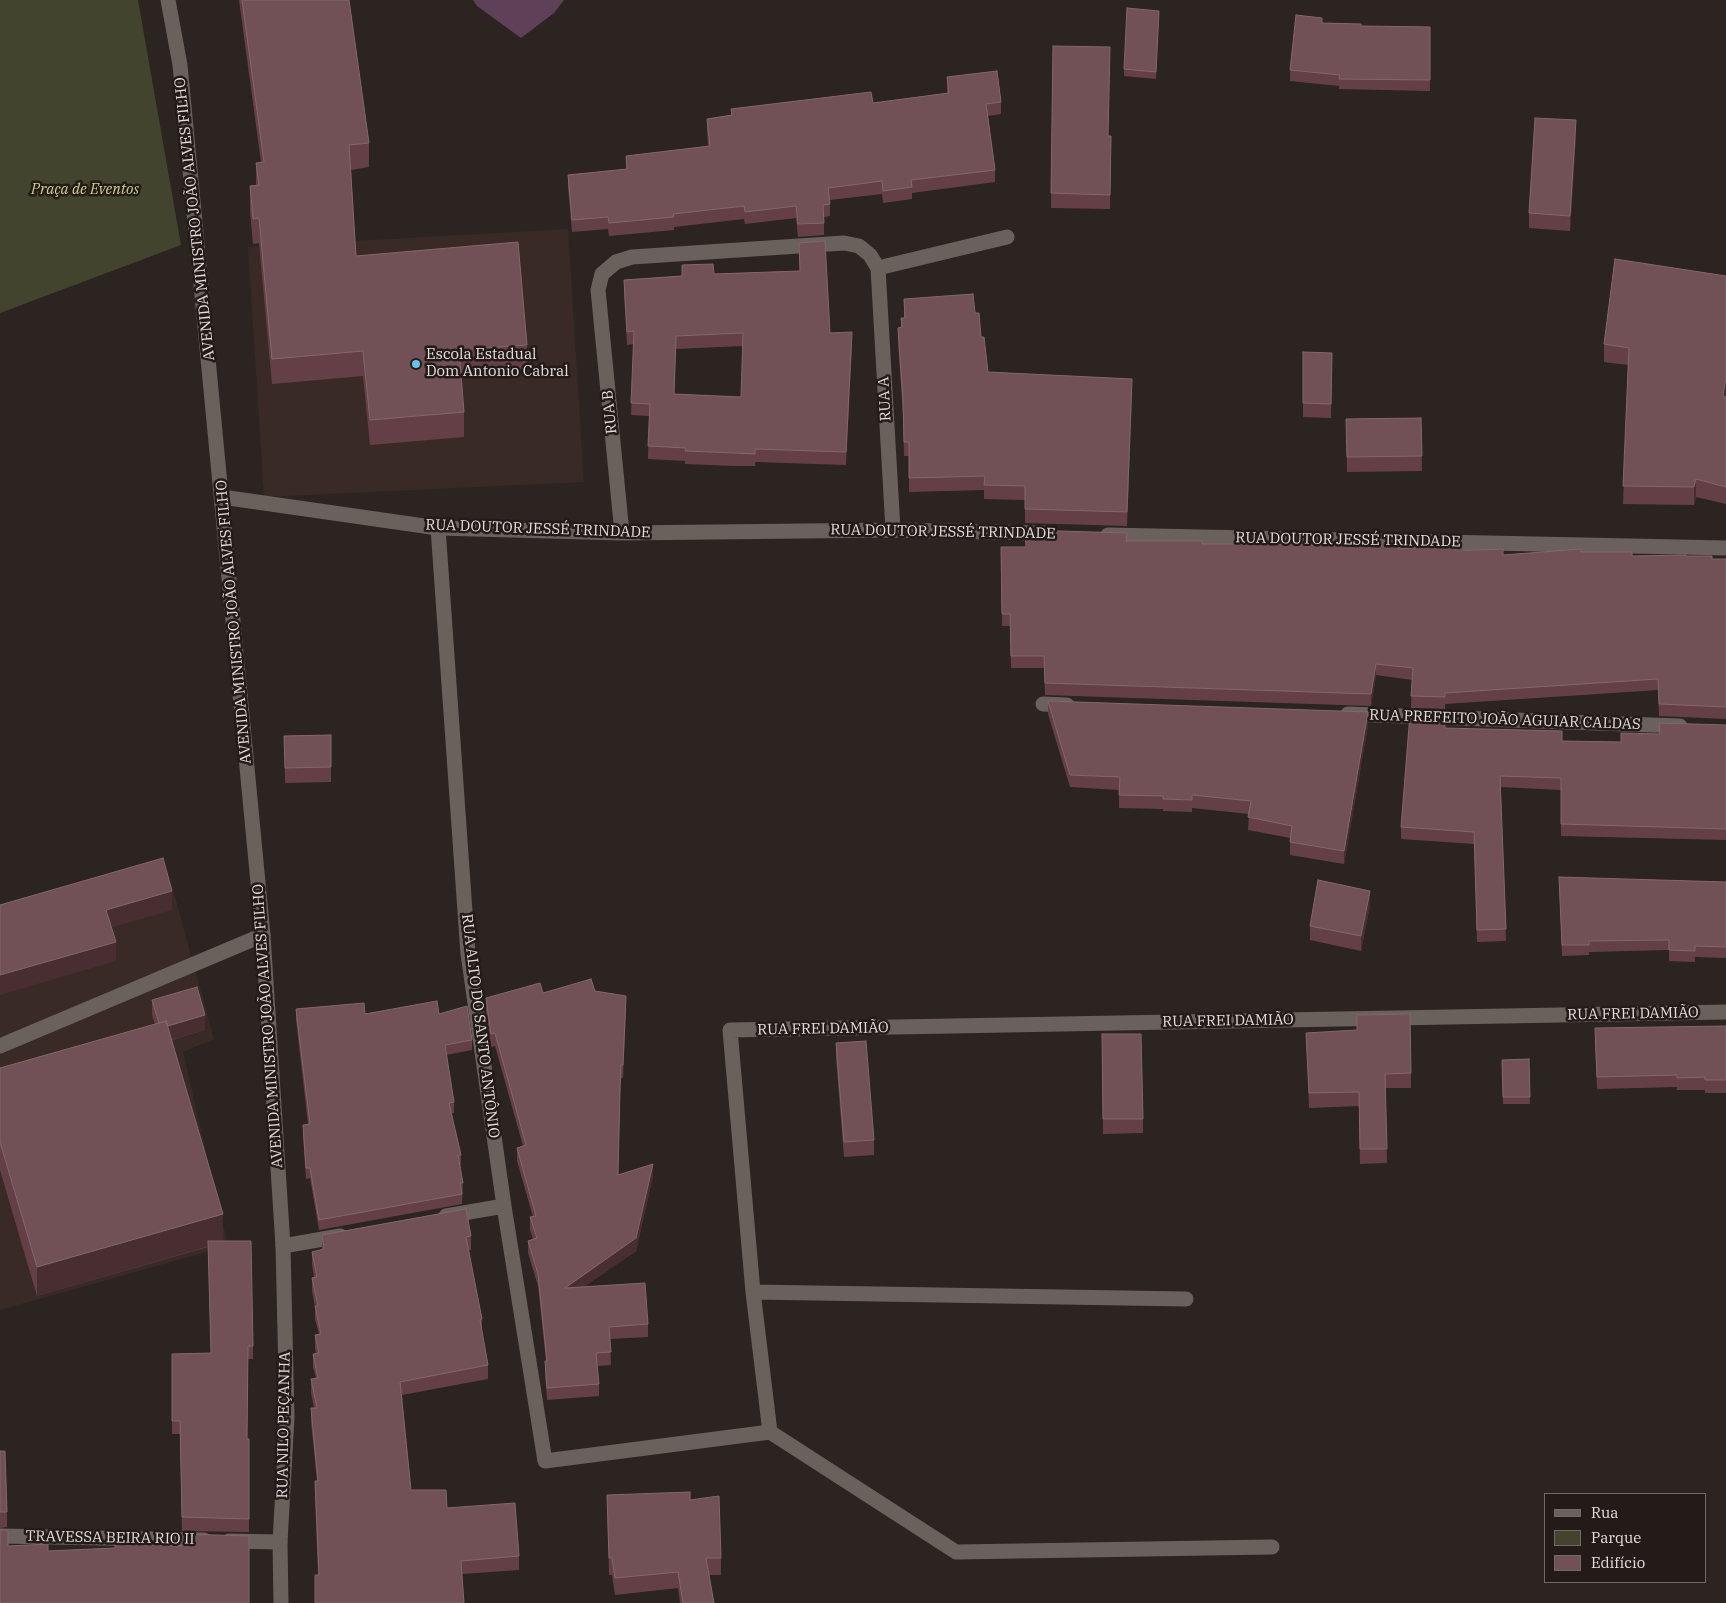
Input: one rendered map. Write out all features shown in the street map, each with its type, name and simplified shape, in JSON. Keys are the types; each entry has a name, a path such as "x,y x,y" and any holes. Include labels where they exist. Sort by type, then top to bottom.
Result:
{"street":[{"name":"AVENIDA MINISTRO JOÃO ALVES FILHO","path":"168,0 180,64 263,935 283,1246"},
{"path":"878,268 1008,237"},
{"name":"RUA B","path":"622,533 598,290 602,274 616,262 632,257 844,243 859,246 870,255 878,268"},
{"name":"RUA A","path":"878,268 893,530"},
{"name":"RUA DOUTOR JESSÉ TRINDADE","path":"222,497 438,528 622,533 893,530 1062,534"},
{"name":"RUA ALTO DO SANTO ANTÔNIO","path":"438,528 468,954 504,1206 545,1462 770,1432"},
{"name":"RUA DOUTOR JESSÉ TRINDADE","path":"1091,534 1726,548"},
{"path":"1043,704 1083,705"},
{"name":"RUA PREFEITO JOÃO AGUIAR CALDAS","path":"1330,714 1696,727"},
{"path":"0,1046 263,935"},
{"name":"RUA FREI DAMIÃO","path":"753,1292 730,1030 1726,1012"},
{"path":"427,1220 504,1206"},
{"path":"283,1246 350,1234"},
{"name":"RUA NILO PEÇANHA","path":"281,1603 280,1542 286,1418 283,1246"},
{"path":"1186,1299 753,1292 770,1432 956,1552 1272,1547"},
{"name":"TRAVESSA BEIRA RIO II","path":"0,1536 280,1542"}],"shaded area":[{"path":"473,0 564,0 554,13 521,38 477,6"},
{"name":"Escola Estadual Dom Antonio Cabral","path":"568,229 584,482 264,497 248,247"},
{"path":"168,871 214,1039 183,1052 228,1246 0,1310 0,917"}],"green space":[{"name":"Praça de Eventos","path":"0,0 138,0 181,245 0,313"}],"building":[{"path":"242,0 349,0 369,143 349,145 356,256 518,242 527,345 459,350 464,412 370,420 363,351 272,359 259,218 253,219 250,186 259,185 256,163 264,162"},
{"path":"1127,8 1159,11 1156,72 1124,69"},
{"path":"1296,15 1322,18 1322,23 1361,24 1361,26 1430,27 1430,80 1339,79 1340,75 1290,70"},
{"path":"1053,46 1110,47 1108,136 1111,136 1110,195 1051,193"},
{"path":"997,71 1001,102 986,104 995,170 911,180 912,187 883,191 882,181 828,188 830,204 823,205 824,223 798,224 796,206 745,212 744,206 673,214 674,217 609,223 608,217 572,220 568,175 627,169 626,156 710,146 707,119 732,115 731,109 871,92 873,103 949,93 947,77"},
{"path":"1535,118 1576,120 1570,216 1529,213"},
{"path":"825,241 830,333 852,332 846,452 755,449 755,454 685,451 686,448 648,446 650,404 631,403 634,331 627,332 624,280 682,276 682,265 713,264 714,274 800,271 799,243","holes":["743,333 741,397 674,394 676,336"]},
{"path":"1615,259 1726,276 1726,377 1723,396 1726,397 1726,487 1696,479 1694,487 1623,486 1629,348 1604,344"},
{"path":"973,294 975,313 979,313 981,337 984,337 988,372 1132,379 1127,512 1025,509 1025,486 984,485 985,476 909,478 909,442 904,442 898,328 902,327 901,318 905,318 904,299"},
{"path":"1303,352 1332,353 1331,404 1303,403"},
{"path":"1421,418 1422,456 1347,457 1346,419"},
{"path":"1025,530 1127,533 1126,541 1202,541 1202,544 1398,546 1398,549 1456,545 1456,551 1503,549 1503,555 1581,549 1581,552 1632,552 1632,556 1686,555 1712,556 1712,559 1726,559 1726,707 1659,704 1658,679 1445,693 1445,697 1411,696 1413,668 1376,664 1371,694 1045,683 1044,656 1011,656 1010,614 1002,614 1001,547 1026,547"},
{"path":"1048,701 1368,712 1344,851 1290,842 1292,826 1248,817 1251,801 1192,795 1192,800 1163,799 1163,796 1119,795 1120,777 1070,775"},
{"path":"1410,714 1445,716 1445,728 1562,731 1562,741 1621,742 1621,733 1660,734 1659,723 1726,725 1726,829 1561,824 1561,778 1500,776 1506,929 1477,930 1474,832 1401,827"},
{"path":"331,735 331,767 285,768 284,736"},
{"path":"163,858 172,891 106,910 116,942 0,975 0,905"},
{"path":"1559,877 1726,882 1726,947 1695,946 1695,951 1669,950 1669,940 1589,941 1589,945 1562,945"},
{"path":"1318,880 1370,891 1361,936 1310,926"},
{"path":"591,979 595,991 626,996 623,1065 621,1065 620,1087 618,1175 653,1164 636,1238 565,1288 645,1283 648,1324 609,1327 611,1352 596,1353 599,1384 547,1388 545,1361 547,1361 538,1274 528,1241 537,1238 530,1217 536,1216 517,1148 526,1145 495,1033 491,1034 486,998 540,983 543,993"},
{"path":"197,987 205,1015 168,1026 166,1021 159,1023 152,1000"},
{"path":"437,1001 439,1014 467,1006 472,1040 445,1045 454,1102 449,1103 461,1155 458,1155 463,1183 460,1183 462,1194 319,1220 310,1168 306,1168 303,1125 310,1124 296,1009 364,1003 365,1014"},
{"path":"1410,1014 1411,1073 1385,1074 1387,1149 1360,1149 1359,1092 1309,1093 1306,1033 1357,1030 1357,1015"},
{"path":"166,1021 223,1214 37,1267 0,1142 0,1068"},
{"path":"1726,1026 1726,1080 1705,1080 1705,1077 1677,1078 1677,1075 1597,1077 1595,1028"},
{"path":"1102,1034 1141,1034 1143,1119 1103,1119"},
{"path":"866,1041 874,1140 844,1142 836,1043"},
{"path":"1529,1059 1530,1097 1503,1097 1502,1060"},
{"path":"466,1209 471,1236 466,1237 482,1319 480,1320 488,1365 400,1382 411,1490 446,1490 447,1508 515,1503 519,1556 461,1561 464,1603 315,1603 315,1575 319,1575 315,1481 318,1481 311,1408 317,1408 311,1379 318,1378 313,1354 319,1353 315,1335 321,1334 315,1306 318,1306 312,1278 317,1277 312,1252 324,1249 322,1235"},
{"path":"208,1241 251,1241 253,1346 248,1346 247,1439 249,1439 249,1519 182,1517 180,1421 172,1421 172,1354 211,1353"},
{"path":"0,1451 5,1451 7,1512 0,1512"},
{"path":"690,1492 690,1500 719,1496 721,1558 706,1558 714,1603 683,1603 678,1572 615,1578 612,1558 609,1558 607,1495"},
{"path":"0,1530 8,1530 8,1546 48,1544 48,1551 115,1548 115,1544 183,1546 183,1534 249,1536 249,1603 0,1603"}],"place":[{"name":"Escola Estadual Dom Antonio Cabral","path":"416,364"}]}
